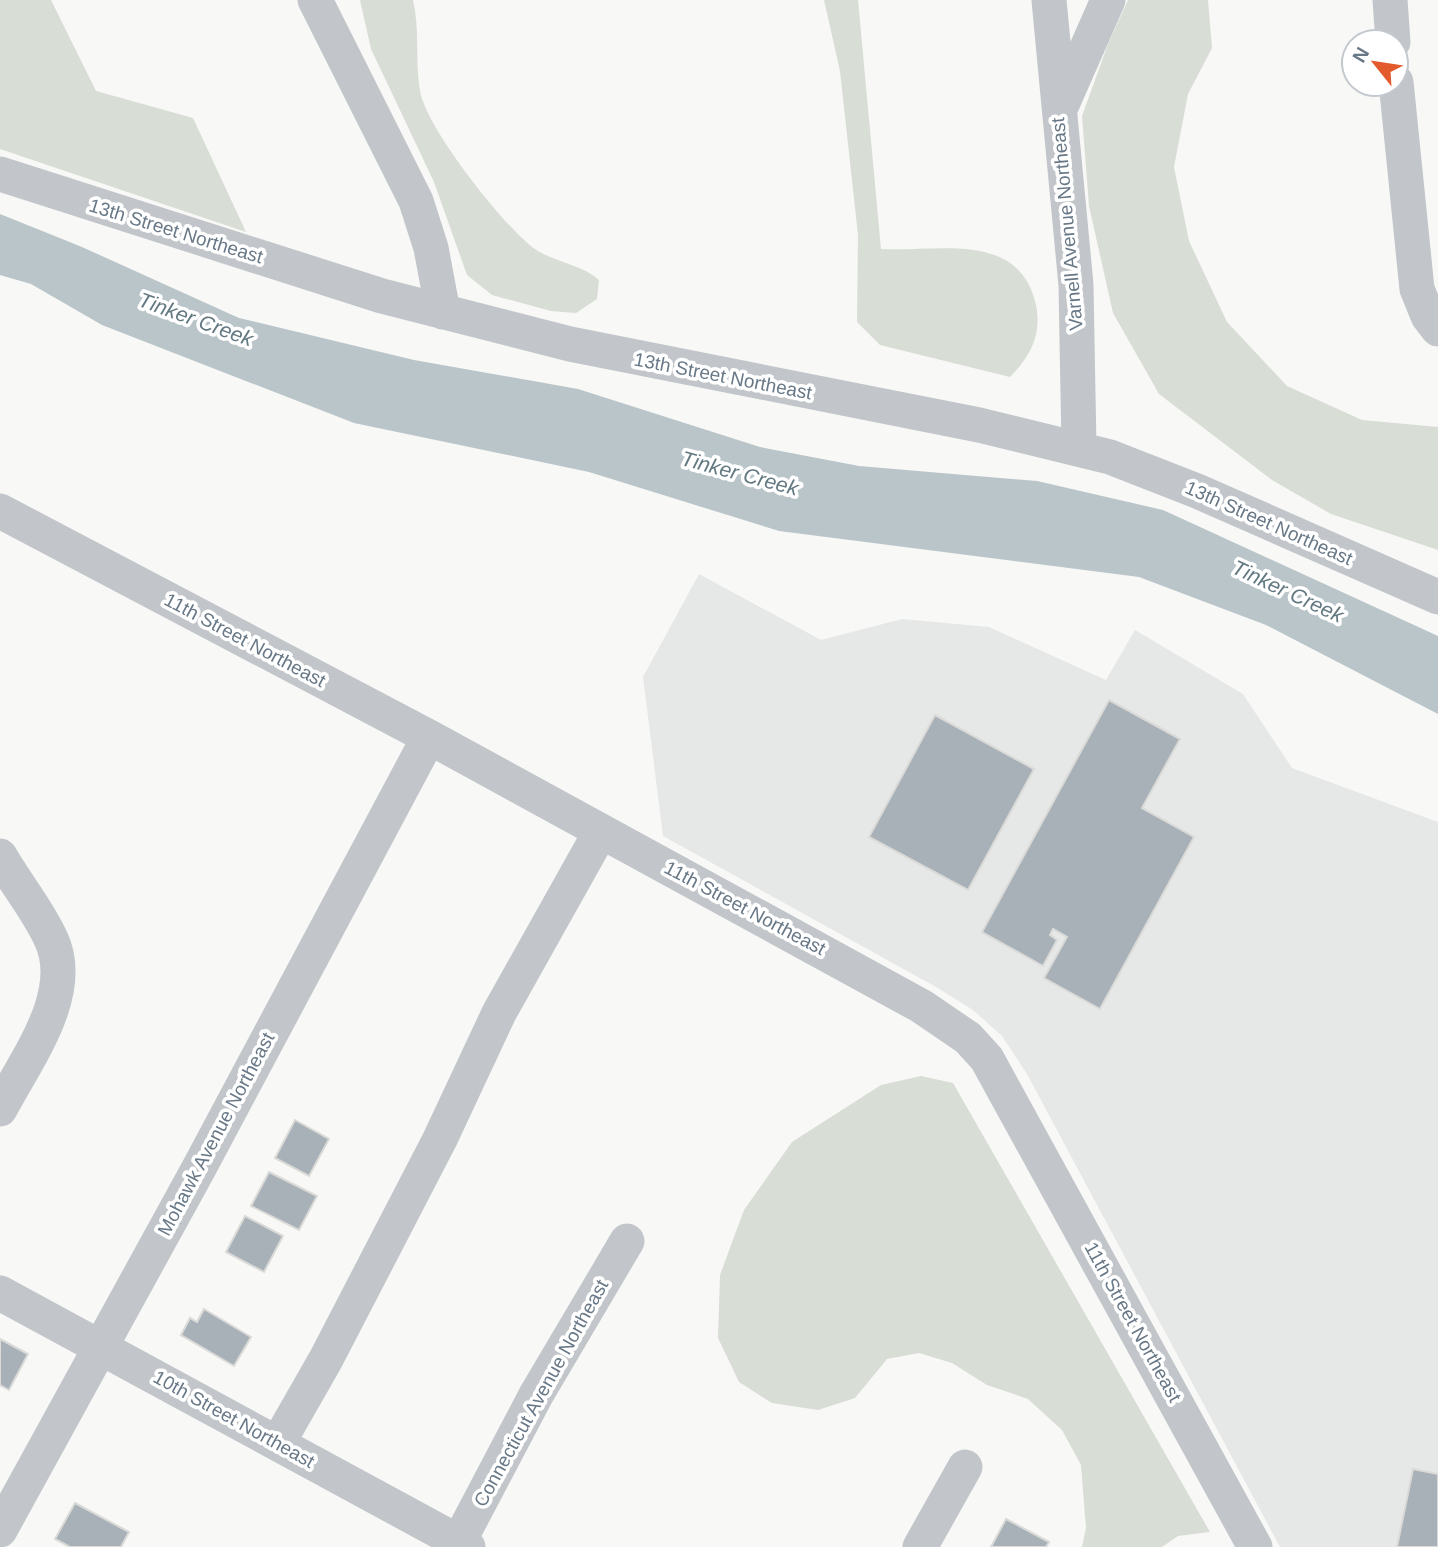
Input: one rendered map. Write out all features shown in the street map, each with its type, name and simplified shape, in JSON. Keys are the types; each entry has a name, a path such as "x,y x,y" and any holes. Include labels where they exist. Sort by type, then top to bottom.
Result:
{"street":[{"path":"315,0 348,60 416,201 431,248 443,312"},
{"path":"340,0 348,60"},
{"name":"Varnell Avenue Northeast","path":"1049,0 1076,285 1079,448"},
{"path":"1058,114 1108,0"},
{"path":"1390,0 1392,28"},
{"path":"1398,98 1417,289 1428,316 1438,330"},
{"name":"13th Street Northeast","path":"0,174 443,312 681,369 979,425 1079,448 1197,491 1438,597"},
{"name":"11th Street Northeast","path":"0,511 429,737 909,999 968,1038 987,1059 1255,1547"},
{"name":"Mohawk Avenue Northeast","path":"0,1530 98,1347 199,1168 429,737"},
{"path":"278,1443 326,1359 440,1139 499,1013 601,831"},
{"path":"0,856 51,938 59,972 57,997 0,1109"},
{"name":"Connecticut Avenue Northeast","path":"461,1545 536,1395 627,1241"},
{"name":"10th Street Northeast","path":"0,1293 461,1545"},
{"path":"920,1547 965,1467"}],"shaded area":[{"path":"0,0 51,0 96,91 193,118 246,232 0,149"},
{"path":"360,0 413,0 420,91 436,128 467,174 519,235 540,252 583,270 599,280 597,299 576,313 551,311 492,295 467,275 434,182 371,49"},
{"path":"824,0 858,0 881,249 974,250 995,255 1013,265 1027,281 1036,305 1037,326 1029,353 1010,377 880,345 857,322 858,235 840,71"},
{"path":"1128,0 1208,0 1212,48 1188,94 1174,167 1189,241 1227,322 1287,386 1362,420 1438,427 1438,550 1331,514 1272,480 1159,394 1113,313 1089,206 1082,116 1108,44"},
{"path":"699,574 821,640 902,619 989,627 1106,680 1135,630 1243,694 1292,768 1438,822 1438,1547 1280,1547 1027,1074 1002,1036 973,1010 936,987 663,836 643,677"},
{"path":"921,1076 953,1083 1210,1532 1178,1536 1162,1547 1082,1547 1086,1528 1081,1465 1062,1430 1028,1399 987,1385 952,1363 919,1353 887,1359 855,1398 818,1410 772,1403 739,1382 718,1338 720,1275 744,1210 792,1142 881,1085"}],"water":[{"name":"Tinker Creek","path":"0,214 82,247 239,318 414,360 578,389 760,447 859,466 1037,481 1163,510 1438,636 1438,714 1266,625 1139,577 779,531 589,472 354,423 102,325 31,284 0,275"}],"building":[{"path":"1109,700 1180,739 1142,808 1194,837 1100,1009 1044,978 1067,937 1053,929 1050,935 1057,940 1043,966 982,932"},
{"path":"935,715 1034,769 968,890 869,837"},
{"path":"295,1120 329,1139 309,1176 275,1158"},
{"path":"269,1172 317,1196 299,1230 251,1206"},
{"path":"245,1216 283,1236 264,1272 226,1252"},
{"path":"204,1309 251,1337 234,1366 181,1335 190,1318 197,1322"},
{"path":"0,1339 28,1354 9,1390 0,1385"},
{"path":"1413,1469 1438,1474 1438,1547 1397,1547"},
{"path":"75,1503 129,1532 121,1547 70,1547 55,1539"},
{"path":"1006,1519 1049,1542 1046,1547 991,1547"}]}
